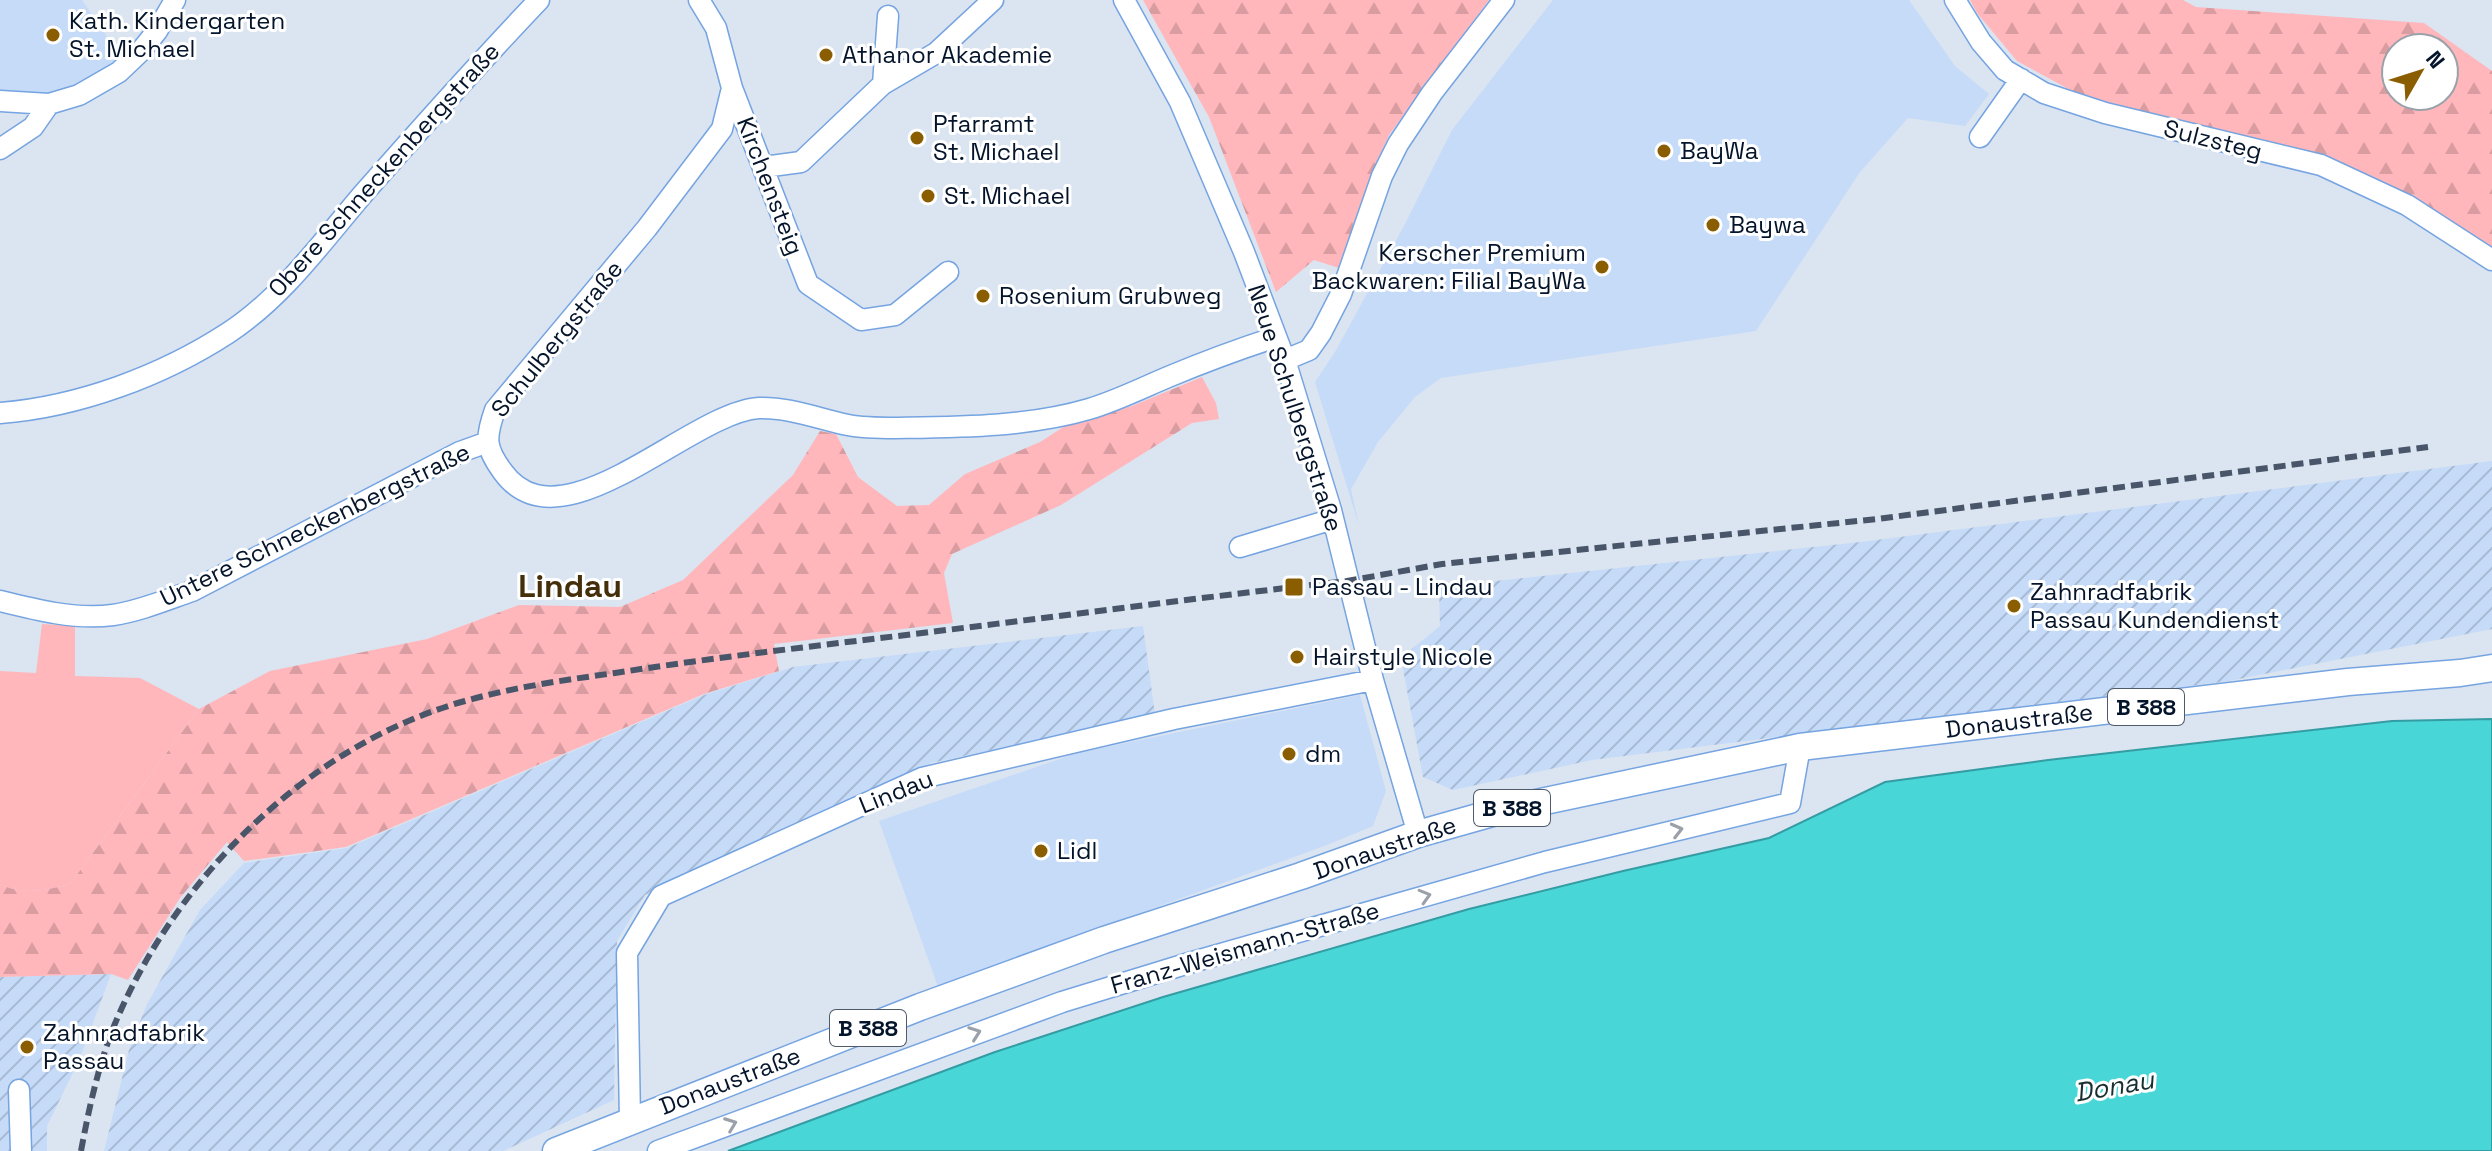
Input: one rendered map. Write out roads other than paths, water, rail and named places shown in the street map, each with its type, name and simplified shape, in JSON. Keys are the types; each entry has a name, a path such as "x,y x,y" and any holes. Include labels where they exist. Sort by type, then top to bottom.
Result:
{"main road":[{"name":"Donaustraße","path":"556,1151 920,1007 1090,945 1287,881 1418,834 1533,803 1800,747 2348,682 2492,668"}],"street":[{"path":"0,101 49,104 79,95 119,72 157,31 175,0"},
{"name":"Obere Schneckenbergstraße","path":"0,413 38,410 120,386 183,359 230,332 282,288 460,83 539,0"},
{"name":"Schulbergstraße","path":"699,0 716,28 732,88 722,129 647,228 495,410 488,429 491,455 508,479 523,489 541,496 565,497 636,467 711,422 739,411 777,409 852,426 894,428 981,425 1042,418 1089,409 1213,358 1276,337"},
{"path":"764,167 801,162 883,84 936,53 993,0"},
{"name":"Neue Schulbergstraße","path":"1124,0 1180,102 1244,252 1285,360 1333,519 1373,680 1418,834"},
{"path":"1285,360 1309,350 1321,333 1341,294 1382,176 1398,144 1432,93 1504,0"},
{"name":"Sulzsteg","path":"1955,0 1981,42 2005,70 2044,93 2105,113 2321,165 2407,205 2492,260"},
{"path":"883,84 888,16"},
{"path":"1980,137 2021,79"},
{"name":"Kirchensteig","path":"732,88 808,284 861,320 895,315 948,272"},
{"path":"0,149 33,127 49,104"},
{"name":"Untere Schneckenbergstraße","path":"0,601 63,615 112,615 148,606 192,591 460,452 488,442"},
{"path":"1240,547 1333,519"},
{"name":"Lindau","path":"630,1120 627,953 661,896 922,778 1174,719 1373,680"},
{"name":"Franz-Weismann-Straße","path":"658,1151 1033,1012 1118,984 1545,862 1790,803 1800,747"},
{"path":"19,1090 21,1151"}],"water":[{"name":"Donau","path":"2492,719 2492,1151 728,1151 995,1052 1163,997 1469,909 1769,838 1885,782 2392,721"}],"railway":[{"path":"81,1151 94,1088 114,1026 140,971 173,919 211,869 254,824 301,784 353,749 408,721 465,701 540,684 677,664 1347,581 1442,564 1877,519 2428,447"}],"place":[{"name":"Kath. Kindergarten St. Michael","path":"53,35"},
{"name":"Athanor Akademie","path":"826,55"},
{"name":"Pfarramt St. Michael","path":"917,138"},
{"name":"BayWa","path":"1664,151"},
{"name":"St. Michael","path":"928,196"},
{"name":"Baywa","path":"1713,225"},
{"name":"Kerscher Premium Backwaren: Filial BayWa","path":"1602,267"},
{"name":"Rosenium Grubweg","path":"983,296"},
{"name":"Passau - Lindau","path":"1294,587"},
{"name":"Zahnradfabrik Passau Kundendienst","path":"2014,606"},
{"name":"Hairstyle Nicole","path":"1297,657"},
{"name":"dm","path":"1289,754"},
{"name":"Lidl","path":"1041,851"},
{"name":"Zahnradfabrik Passau","path":"27,1047"}],"district":[{"name":"Lindau","path":"570,586"}]}
